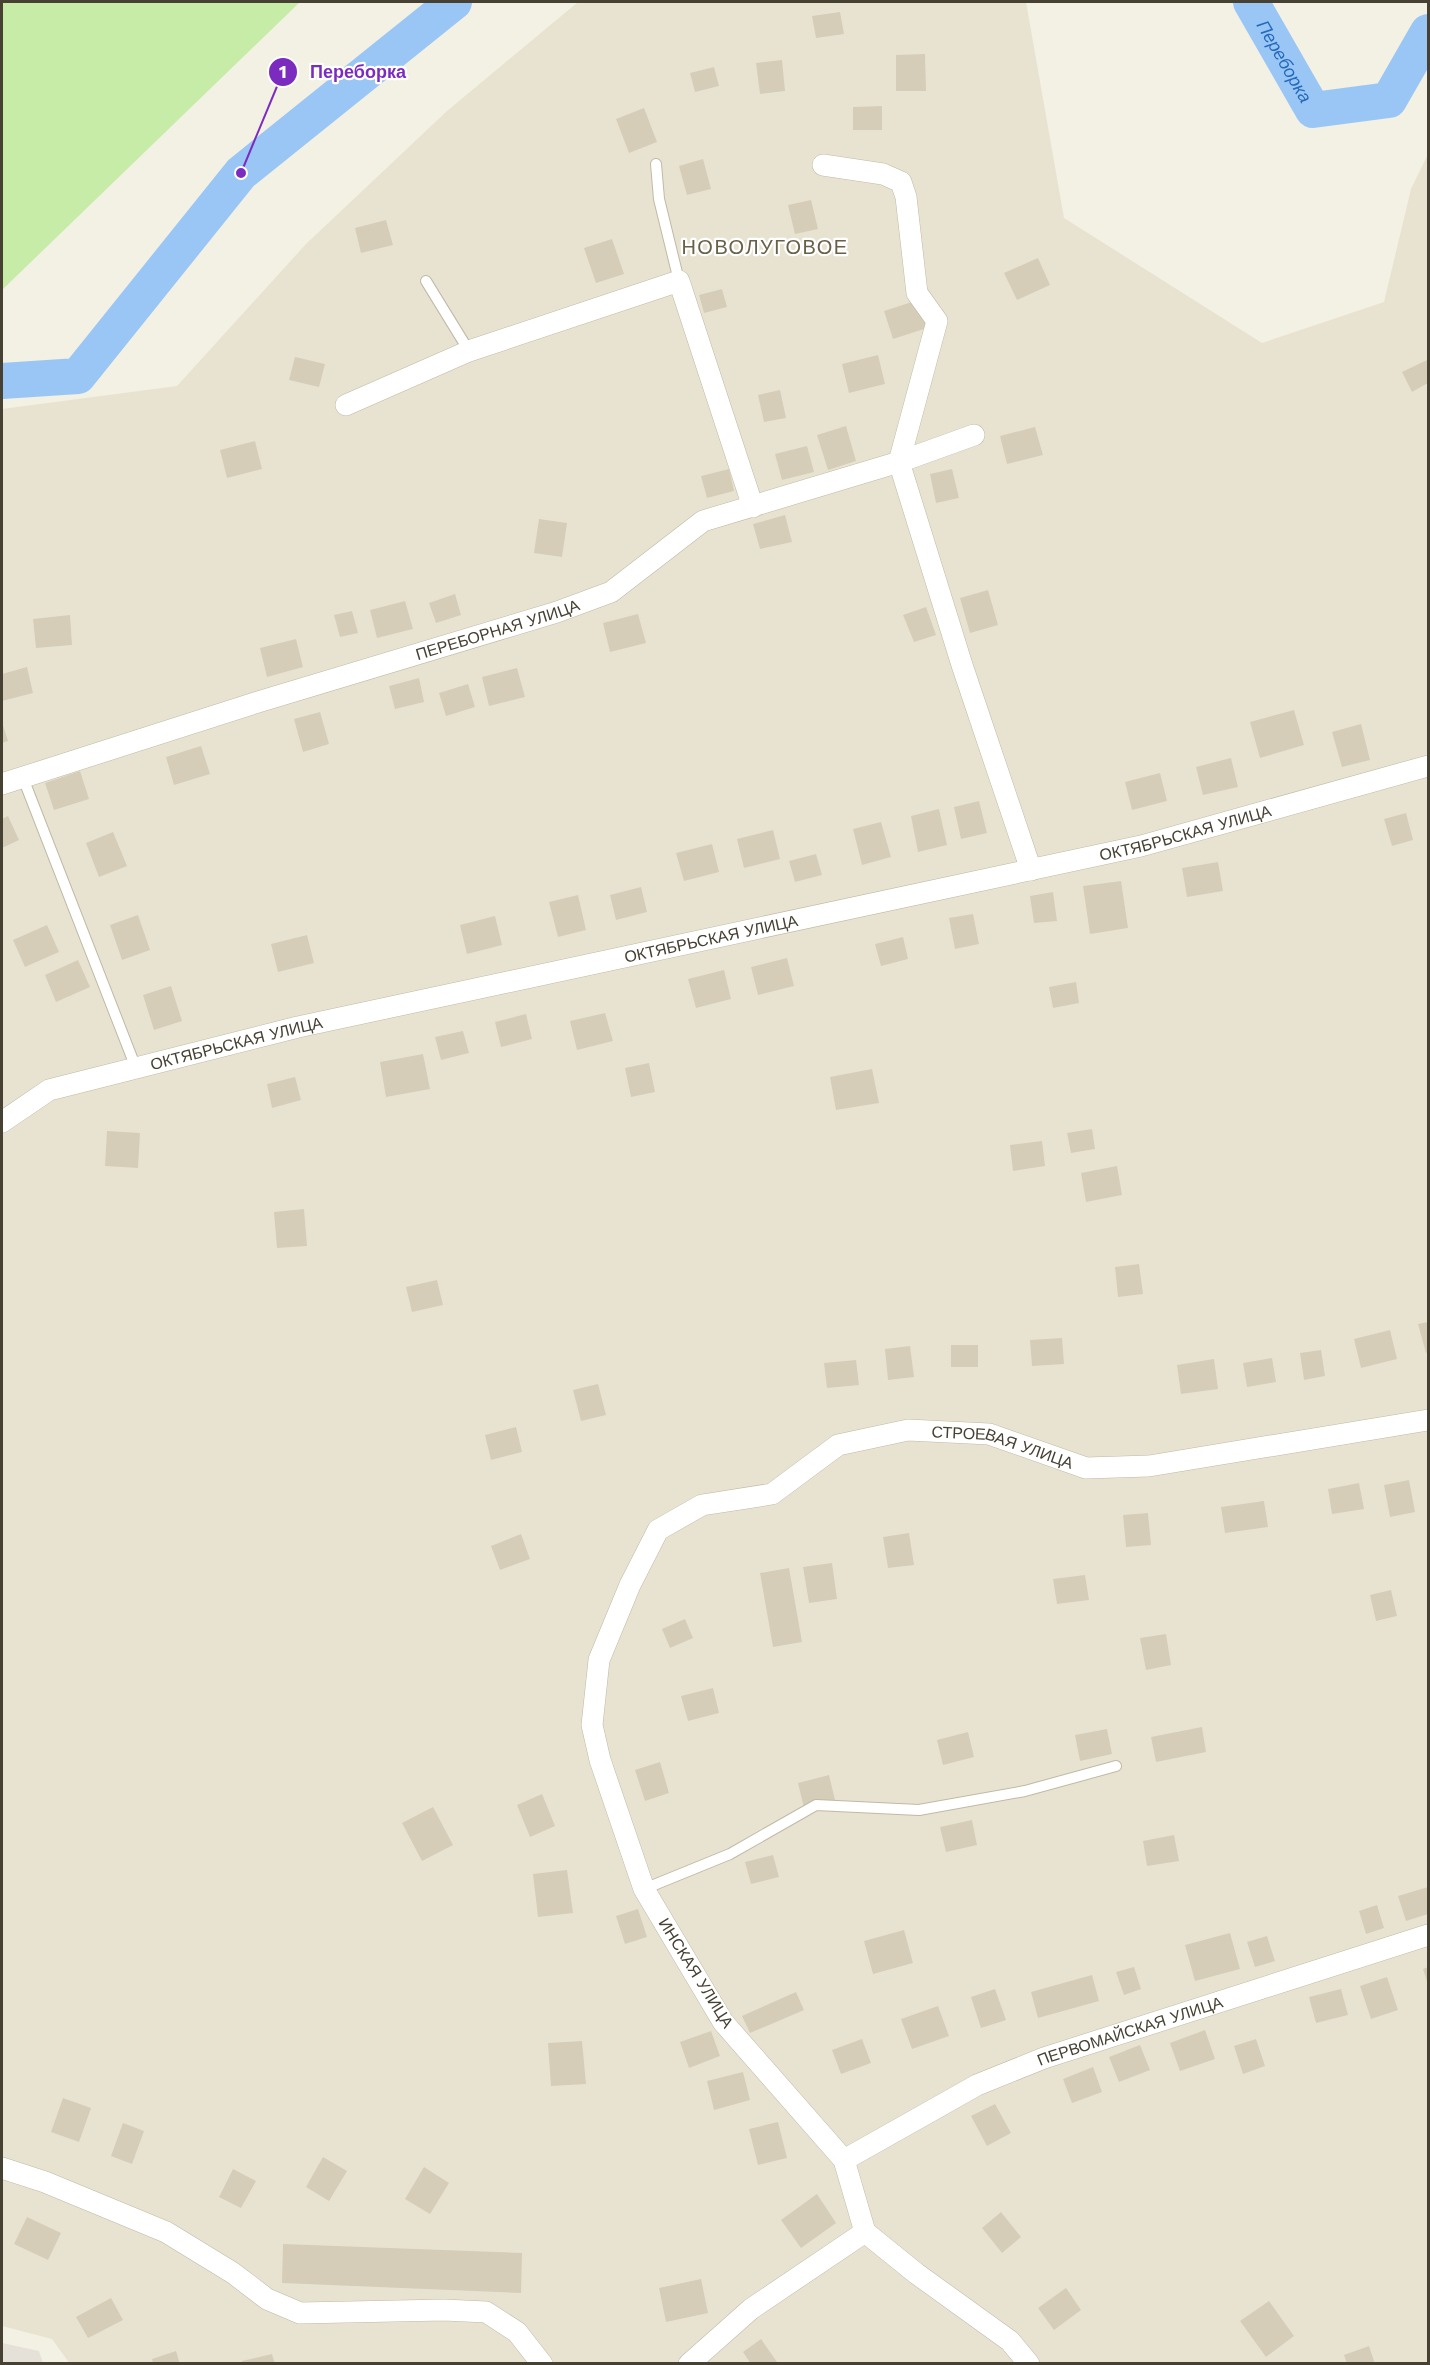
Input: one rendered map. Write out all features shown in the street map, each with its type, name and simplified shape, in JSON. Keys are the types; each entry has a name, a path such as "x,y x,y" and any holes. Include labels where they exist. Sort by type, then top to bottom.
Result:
{"street":[{"path":"823,165 883,174 901,182 906,197 917,294 937,321 899,462 962,665 1031,870"},
{"path":"346,405 469,351 679,281 753,507"},
{"name":"ПЕРЕБОРНАЯ УЛИЦА","path":"2,784 258,702 578,604 611,592 703,521 899,462 974,435"},
{"name":"ОКТЯБРЬСКАЯ УЛИЦА","path":"2,1122 49,1090 298,1027 1141,846 1428,766"},
{"name":"СТРОЕВАЯ УЛИЦА","path":"630,1585 658,1530 702,1505 772,1494 838,1445 908,1430 989,1434 1086,1468 1149,1466 1428,1420"},
{"name":"ИНСКАЯ УЛИЦА","path":"630,1585 599,1660 592,1725 600,1760 644,1889 723,2022 844,2160 864,2232"},
{"name":"ПЕРВОМАЙСКАЯ УЛИЦА","path":"844,2160 977,2085 1044,2058 1428,1935"},
{"path":"2,2168 45,2182 166,2232 233,2273 267,2299 300,2313 444,2310 486,2312 516,2332 542,2364"},
{"path":"689,2364 751,2309 864,2232 917,2274 1010,2341 1029,2364"}],"lane":[{"path":"656,164 659,200 679,281"},
{"path":"426,281 469,351"},
{"path":"23,778 136,1068"},
{"path":"644,1889 730,1854 816,1805 919,1810 1026,1791 1116,1766"}],"shaded area":[{"path":"578,2 1026,2 1064,218 1262,343 1384,302 1411,189 1428,154 1428,2363 70,2364 52,2339 2,2326 2,409 177,386 306,244 447,111"},
{"path":"2,2343 39,2351 43,2363 2,2363"}],"green space":[{"path":"2,2 300,2 2,290"}],"building":[{"path":"840,12 844,34 816,38 812,16"},
{"path":"925,54 926,91 896,91 896,55"},
{"path":"782,60 785,91 760,94 756,63"},
{"path":"714,67 719,86 695,92 690,73"},
{"path":"882,106 882,130 853,130 853,107"},
{"path":"644,108 657,142 629,153 616,119"},
{"path":"703,159 711,189 687,195 679,166"},
{"path":"811,200 818,229 795,234 788,205"},
{"path":"386,220 393,245 361,253 355,228"},
{"path":"612,239 624,274 596,283 584,248"},
{"path":"1038,258 1050,285 1017,300 1004,273"},
{"path":"722,289 727,307 704,313 699,295"},
{"path":"918,300 927,328 893,339 884,311"},
{"path":"878,355 885,384 849,393 842,364"},
{"path":"295,357 325,364 319,387 289,380"},
{"path":"1427,360 1428,383 1412,392 1402,372"},
{"path":"780,390 786,418 764,422 758,395"},
{"path":"846,426 856,461 828,470 817,435"},
{"path":"1035,427 1043,455 1007,464 1000,436"},
{"path":"255,441 262,469 227,478 220,450"},
{"path":"807,446 814,472 782,480 775,454"},
{"path":"729,469 734,491 707,498 701,476"},
{"path":"952,469 959,498 936,503 930,474"},
{"path":"785,515 792,542 760,549 753,524"},
{"path":"539,519 567,523 562,557 534,553"},
{"path":"988,590 998,625 970,633 960,598"},
{"path":"455,594 461,615 436,623 429,603"},
{"path":"405,601 413,629 377,638 370,610"},
{"path":"926,607 936,635 914,642 903,615"},
{"path":"352,611 358,633 340,637 334,615"},
{"path":"638,614 646,643 610,652 603,623"},
{"path":"70,615 72,645 36,648 33,619"},
{"path":"296,639 303,667 267,677 260,648"},
{"path":"27,667 33,693 2,701 2,674"},
{"path":"517,668 525,697 489,706 482,677"},
{"path":"419,678 424,702 395,709 389,686"},
{"path":"468,684 475,707 446,716 439,693"},
{"path":"1294,710 1304,745 1260,758 1250,722"},
{"path":"320,712 329,744 303,752 294,719"},
{"path":"2,722 8,741 2,743"},
{"path":"1361,724 1370,760 1342,767 1332,732"},
{"path":"201,746 210,774 174,785 166,757"},
{"path":"1231,758 1238,787 1203,795 1196,767"},
{"path":"80,771 89,799 54,810 45,783"},
{"path":"1160,773 1167,801 1132,810 1125,782"},
{"path":"979,801 987,833 961,839 954,807"},
{"path":"939,809 947,845 918,852 911,816"},
{"path":"1406,813 1413,840 1392,846 1384,819"},
{"path":"8,816 19,840 2,848 2,819"},
{"path":"881,822 891,857 862,865 853,829"},
{"path":"773,830 780,859 744,868 737,839"},
{"path":"113,832 127,866 99,877 86,843"},
{"path":"712,844 719,872 684,881 676,853"},
{"path":"816,854 822,875 795,882 789,861"},
{"path":"1218,862 1223,891 1187,897 1182,868"},
{"path":"1121,881 1128,928 1090,934 1083,886"},
{"path":"641,887 647,912 616,920 610,895"},
{"path":"1053,892 1057,921 1034,923 1030,896"},
{"path":"578,895 586,930 558,937 549,902"},
{"path":"973,914 979,944 955,949 949,918"},
{"path":"138,915 150,950 122,960 110,925"},
{"path":"495,916 502,945 467,954 460,925"},
{"path":"47,925 59,952 25,967 13,940"},
{"path":"307,935 314,963 278,972 271,944"},
{"path":"903,937 908,959 881,966 875,944"},
{"path":"787,958 794,986 758,995 751,967"},
{"path":"78,960 90,987 56,1002 45,975"},
{"path":"724,970 731,999 696,1008 688,979"},
{"path":"1076,982 1079,1003 1053,1008 1049,987"},
{"path":"171,986 182,1021 154,1030 143,995"},
{"path":"605,1013 613,1041 577,1050 570,1021"},
{"path":"526,1014 532,1039 501,1047 495,1022"},
{"path":"463,1031 469,1053 441,1060 435,1037"},
{"path":"423,1054 430,1089 386,1097 380,1062"},
{"path":"649,1063 655,1092 631,1097 625,1068"},
{"path":"872,1069 879,1103 836,1110 830,1077"},
{"path":"295,1077 301,1100 272,1108 267,1084"},
{"path":"1092,1129 1095,1149 1071,1153 1067,1133"},
{"path":"107,1131 140,1133 138,1168 105,1166"},
{"path":"1042,1141 1045,1166 1013,1171 1010,1145"},
{"path":"1117,1166 1122,1195 1086,1202 1081,1173"},
{"path":"304,1209 307,1246 277,1248 274,1212"},
{"path":"1139,1264 1143,1294 1118,1297 1115,1267"},
{"path":"437,1280 443,1305 412,1312 406,1287"},
{"path":"1428,1322 1428,1352 1426,1353 1418,1324"},
{"path":"1390,1330 1397,1359 1361,1368 1354,1339"},
{"path":"1062,1338 1064,1364 1032,1366 1030,1340"},
{"path":"951,1345 978,1345 978,1367 951,1367"},
{"path":"910,1346 914,1377 888,1380 885,1349"},
{"path":"1321,1350 1325,1376 1304,1380 1300,1353"},
{"path":"1272,1358 1276,1382 1247,1387 1243,1363"},
{"path":"1214,1359 1218,1389 1181,1394 1177,1365"},
{"path":"856,1360 859,1385 827,1388 824,1363"},
{"path":"598,1384 606,1415 581,1421 573,1390"},
{"path":"516,1427 522,1452 491,1460 485,1435"},
{"path":"1409,1480 1415,1512 1390,1517 1384,1485"},
{"path":"1359,1483 1364,1509 1332,1514 1328,1489"},
{"path":"1264,1501 1268,1527 1225,1533 1221,1507"},
{"path":"1148,1513 1151,1545 1126,1547 1123,1515"},
{"path":"909,1533 914,1565 888,1568 883,1537"},
{"path":"521,1534 530,1559 500,1570 491,1546"},
{"path":"832,1563 837,1599 809,1603 803,1567"},
{"path":"789,1568 802,1642 773,1647 760,1573"},
{"path":"1085,1575 1089,1600 1057,1604 1053,1579"},
{"path":"1391,1590 1397,1616 1376,1621 1370,1595"},
{"path":"685,1619 693,1638 670,1648 662,1629"},
{"path":"1166,1634 1171,1665 1146,1670 1140,1638"},
{"path":"713,1688 719,1713 688,1721 681,1696"},
{"path":"1202,1727 1206,1752 1156,1762 1151,1737"},
{"path":"1107,1729 1112,1754 1080,1761 1075,1735"},
{"path":"968,1732 974,1757 943,1765 937,1740"},
{"path":"660,1762 669,1793 645,1801 635,1770"},
{"path":"829,1775 835,1800 804,1808 798,1783"},
{"path":"542,1794 555,1826 530,1837 517,1805"},
{"path":"433,1807 453,1845 422,1861 402,1823"},
{"path":"972,1820 977,1845 946,1852 940,1827"},
{"path":"1174,1835 1179,1861 1147,1866 1143,1841"},
{"path":"773,1855 779,1877 751,1884 745,1862"},
{"path":"567,1870 573,1913 538,1917 533,1874"},
{"path":"1428,1887 1428,1914 1406,1921 1398,1896"},
{"path":"1377,1905 1384,1928 1366,1934 1359,1911"},
{"path":"638,1909 647,1937 625,1944 616,1916"},
{"path":"904,1930 913,1963 873,1974 864,1941"},
{"path":"1230,1933 1240,1969 1195,1981 1185,1945"},
{"path":"1267,1936 1275,1961 1255,1967 1247,1942"},
{"path":"1134,1967 1141,1989 1124,1995 1116,1972"},
{"path":"1428,1967 1428,1985 1423,1969"},
{"path":"1092,1975 1099,2001 1038,2018 1031,1992"},
{"path":"1387,1977 1398,2010 1371,2019 1360,1986"},
{"path":"995,1989 1006,2020 981,2028 971,1997"},
{"path":"1341,1989 1348,2015 1316,2023 1309,1997"},
{"path":"796,1992 804,2010 750,2033 742,2016"},
{"path":"938,2006 949,2036 912,2049 901,2019"},
{"path":"1205,2030 1215,2059 1180,2071 1170,2043"},
{"path":"711,2031 720,2056 689,2068 680,2042"},
{"path":"862,2039 871,2063 841,2074 832,2050"},
{"path":"1256,2039 1265,2066 1243,2074 1234,2046"},
{"path":"582,2041 586,2084 551,2086 548,2043"},
{"path":"1140,2045 1150,2070 1119,2082 1109,2057"},
{"path":"1093,2067 1102,2092 1072,2103 1063,2079"},
{"path":"743,2072 750,2100 714,2110 707,2081"},
{"path":"63,2098 91,2108 79,2142 51,2132"},
{"path":"995,2104 1011,2133 987,2146 971,2116"},
{"path":"778,2122 787,2158 758,2165 749,2129"},
{"path":"123,2123 144,2131 132,2164 111,2156"},
{"path":"323,2157 347,2171 329,2201 306,2187"},
{"path":"424,2167 449,2183 430,2214 405,2199"},
{"path":"233,2169 256,2181 241,2208 219,2197"},
{"path":"817,2194 836,2223 801,2248 781,2220"},
{"path":"1001,2212 1021,2237 1002,2253 982,2228"},
{"path":"27,2217 61,2233 48,2260 14,2244"},
{"path":"283,2244 522,2253 521,2293 282,2283"},
{"path":"701,2279 708,2313 666,2322 659,2288"},
{"path":"1066,2288 1081,2310 1054,2330 1038,2308"},
{"path":"111,2298 123,2320 88,2338 76,2317"},
{"path":"1269,2301 1294,2336 1266,2357 1240,2321"},
{"path":"761,2339 777,2362 774,2364 751,2364 743,2352"},
{"path":"1369,2346 1375,2364 1347,2364 1344,2355"},
{"path":"176,2351 180,2364 153,2364 152,2359"},
{"path":"272,2354 275,2364 242,2364 242,2361"}],"waterway":[{"name":"Переборка","path":"2,381 78,376 241,173 454,2"},
{"name":"Переборка","path":"1251,2 1313,110 1389,100 1428,32"}],"place":[{"name":"Переборка","path":"241,173"}],"district":[{"name":"НОВОЛУГОВОЕ","path":"765,247"}]}
